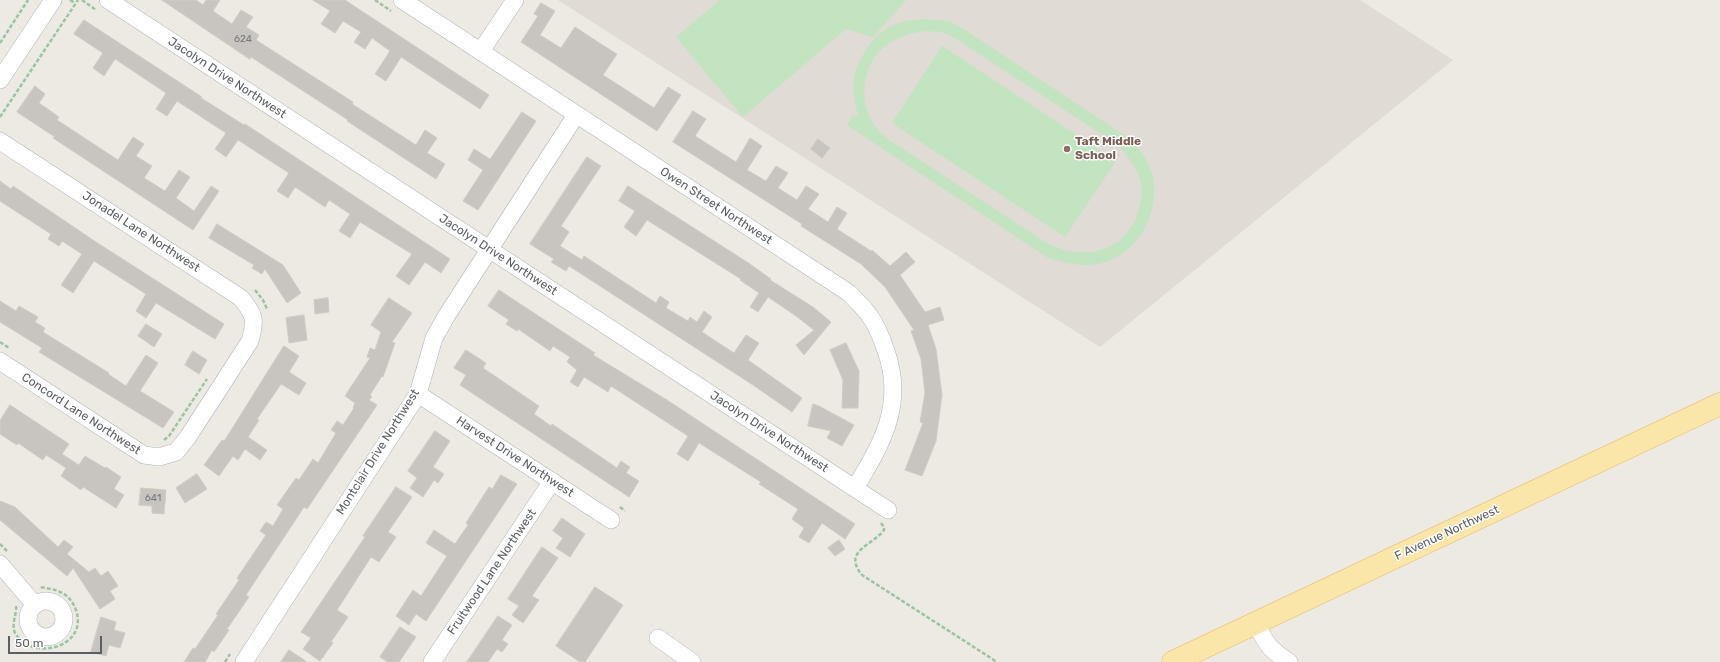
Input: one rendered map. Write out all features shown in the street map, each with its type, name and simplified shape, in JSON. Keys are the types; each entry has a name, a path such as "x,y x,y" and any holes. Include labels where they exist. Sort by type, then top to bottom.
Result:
{"main road":[{"name":"F Avenue Northwest","path":"1173,662 1720,404"}],"street":[{"path":"0,80 52,0"},
{"name":"Jacolyn Drive Northwest","path":"108,0 855,488 884,516"},
{"name":"Owen Street Northwest","path":"402,0 849,293 870,316 883,341 892,368 894,398 886,432 873,458 855,488"},
{"path":"481,51 515,0"},
{"name":"Montclair Drive Northwest","path":"239,655 418,394 434,338 447,315 576,114"},
{"name":"Jonadel Lane Northwest","path":"0,141 241,298 252,310 255,324 250,341"},
{"name":"Concord Lane Northwest","path":"7,356 144,455 159,457 176,452 188,437 250,341"},
{"name":"Harvest Drive Northwest","path":"418,394 611,520"},
{"name":"Fruitwood Lane Northwest","path":"432,662 552,482"},
{"path":"0,564 35,605"},
{"path":"1256,622 1265,642 1270,649 1289,662"},
{"path":"658,638 692,662"}],"path":[{"path":"0,43 28,0"},
{"path":"70,0 75,3"},
{"path":"0,117 78,0"},
{"path":"251,288 263,300 268,314"},
{"path":"0,342 7,356"},
{"path":"157,442 164,440 169,436 211,372"},
{"path":"884,516 884,530 862,548 856,557 856,567 862,575 997,662"},
{"path":"225,662 239,655"}],"shaded area":[{"name":"Taft Middle School","path":"558,0 1360,0 1453,60 1100,347"}],"green space":[{"path":"720,0 906,0 873,37 846,29 743,117 676,37"},
{"path":"923,19 949,21 962,28 1130,139 1146,159 1153,177 1154,186 1154,198 1147,224 1132,246 1122,254 1098,264 1084,265 1066,263 1048,258 847,125 853,115 858,117 854,93 854,78 855,72 863,55 875,39 888,28 895,24","holes":["922,31 941,32 955,38 1118,145 1129,158 1135,167 1142,185 1142,196 1133,224 1125,235 1115,244 1090,252 1076,252 1048,244 888,139 878,130 869,116 864,94 865,82 872,61 879,51 888,44 900,38"]},
{"path":"942,46 1116,161 1065,237 892,123"}],"building":[{"path":"162,0 196,0 203,5 206,0 220,0 213,11 232,24 241,10 253,17 246,27 259,35 256,40 353,102 352,104 416,145 425,130 437,138 427,153 445,164 436,179 251,57 250,59"},
{"path":"313,0 345,0 489,95 480,109 401,57 386,81 375,74 390,51 372,38 365,49 354,42 361,32 343,21 335,33 321,24 330,11"},
{"path":"541,3 555,11 540,35 561,48 575,27 617,54 603,75 654,108 668,87 681,95 657,131 521,42 538,16 534,14"},
{"path":"84,20 202,97 201,98 244,125 245,124 450,259 441,273 425,262 409,285 396,276 412,254 360,222 350,238 339,231 350,214 329,200 325,207 295,187 288,198 277,191 289,173 238,140 226,157 215,149 226,133 177,101 167,116 156,109 166,93 115,59 104,76 93,68 103,53 74,34"},
{"path":"35,86 45,94 39,103 59,117 57,120 118,160 133,137 144,144 136,156 152,166 144,178 165,191 179,170 190,177 176,198 194,211 211,186 219,191 193,230 53,138 55,137 17,112"},
{"path":"693,111 706,119 695,136 736,162 750,138 762,146 747,170 766,181 776,166 788,173 778,188 797,200 806,186 819,194 808,209 828,222 837,207 847,213 837,229 871,251 872,250 890,266 906,252 915,262 900,275 925,312 940,307 944,320 928,325 936,349 942,395 936,441 922,476 905,470 923,423 920,422 925,393 921,359 911,331 914,330 885,287 861,264 801,226 802,224 673,142"},
{"path":"522,112 536,121 478,210 463,201 483,170 468,160 474,149 490,159"},
{"path":"818,139 830,148 822,158 811,149"},
{"path":"587,157 601,166 561,226 569,232 560,246 582,260 584,256 656,303 660,296 669,302 666,308 688,321 690,317 697,322 704,311 712,317 702,332 734,353 746,335 759,343 748,360 802,398 792,412 753,385 569,266 566,271 551,262 554,259 530,244"},
{"path":"0,181 11,189 13,186 96,242 224,324 215,339 156,303 146,318 136,311 146,294 94,261 73,293 61,285 82,254 62,241 59,246 48,239 51,234 0,201"},
{"path":"628,186 747,262 771,279 770,280 813,307 831,322 804,355 796,345 814,330 796,316 768,297 758,312 750,307 759,293 740,280 741,279 647,220 636,236 624,227 635,211 619,201"},
{"path":"217,224 283,265 301,293 287,303 265,269 262,274 252,268 254,265 209,238"},
{"path":"499,290 595,353 593,355 667,400 855,524 845,539 822,523 809,543 799,537 804,528 792,519 798,509 759,484 761,482 699,443 688,461 677,454 688,436 611,386 608,392 584,377 578,387 570,382 577,370 567,362 570,357 553,346 550,351 518,329 517,331 506,324 509,320 488,306"},
{"path":"328,298 329,312 315,314 314,300"},
{"path":"389,298 412,313 392,342 395,343 383,377 382,376 370,395 372,397 369,400 377,405 307,509 304,507 246,595 249,597 227,629 229,630 214,652 212,650 205,662 184,662 193,648 195,649 218,615 216,614 239,580 237,578 266,535 260,531 266,522 273,526 283,509 277,505 296,478 299,480 313,459 318,463 336,433 331,430 337,421 343,425 354,408 355,403 345,396 370,358 367,357 370,348 375,350 381,332 371,325"},
{"path":"0,301 16,311 19,306 38,317 35,322 45,328 43,332 109,373 108,374 126,386 146,355 158,363 140,391 174,412 163,428 39,352 42,348 0,322"},
{"path":"304,315 307,340 289,343 286,318"},
{"path":"146,324 162,334 154,347 138,336"},
{"path":"846,343 859,371 858,408 842,408 843,380 830,350"},
{"path":"284,346 299,356 289,372 306,383 299,395 281,384 257,419 259,420 248,437 267,450 260,460 245,449 238,460 233,456 219,476 204,465 222,440 224,441"},
{"path":"466,350 486,363 483,368 539,406 534,414 551,426 552,424 617,468 621,461 630,467 626,473 639,481 629,497 460,385 466,375 454,368"},
{"path":"193,351 207,360 199,374 185,365"},
{"path":"813,404 854,425 842,446 827,438 831,431 808,426"},
{"path":"10,405 69,444 62,454 79,465 85,456 121,477 114,489 124,495 116,508 83,487 81,490 61,476 66,468 46,455 43,460 18,443 17,445 0,434 0,421"},
{"path":"435,431 450,441 433,467 444,474 438,483 434,480 423,497 410,488 417,478 408,471"},
{"path":"197,474 207,489 185,503 176,488"},
{"path":"501,475 517,484 426,621 416,614 409,625 396,616 413,590 421,596 447,556 426,543 434,530 455,544 468,525 466,523 489,487 492,489"},
{"path":"396,487 412,497 388,532 396,537 379,562 371,557 337,610 348,617 331,642 333,643 320,661 303,649 311,638 301,632 365,537 363,536"},
{"path":"141,488 166,490 164,514 152,513 152,506 139,505"},
{"path":"0,501 15,507 58,547 64,540 73,547 67,554 89,572 95,568 101,576 108,571 118,586 110,591 115,599 100,609 73,568 67,576 0,520"},
{"path":"562,518 585,534 570,557 556,548 563,538 553,531"},
{"path":"839,540 845,549 835,556 828,548"},
{"path":"542,547 558,558 532,596 539,600 523,623 512,615 519,606 508,599"},
{"path":"595,587 623,605 585,662 580,662 556,646"},
{"path":"498,616 512,625 502,640 508,644 502,652 497,649 488,662 467,662"},
{"path":"101,617 116,622 114,630 125,633 120,648 109,645 106,656 91,652"},
{"path":"400,627 416,637 399,662 388,662 380,657"},
{"path":"289,650 307,662 281,662"}],"place":[{"name":"Taft Middle School","path":"1067,149"}]}
